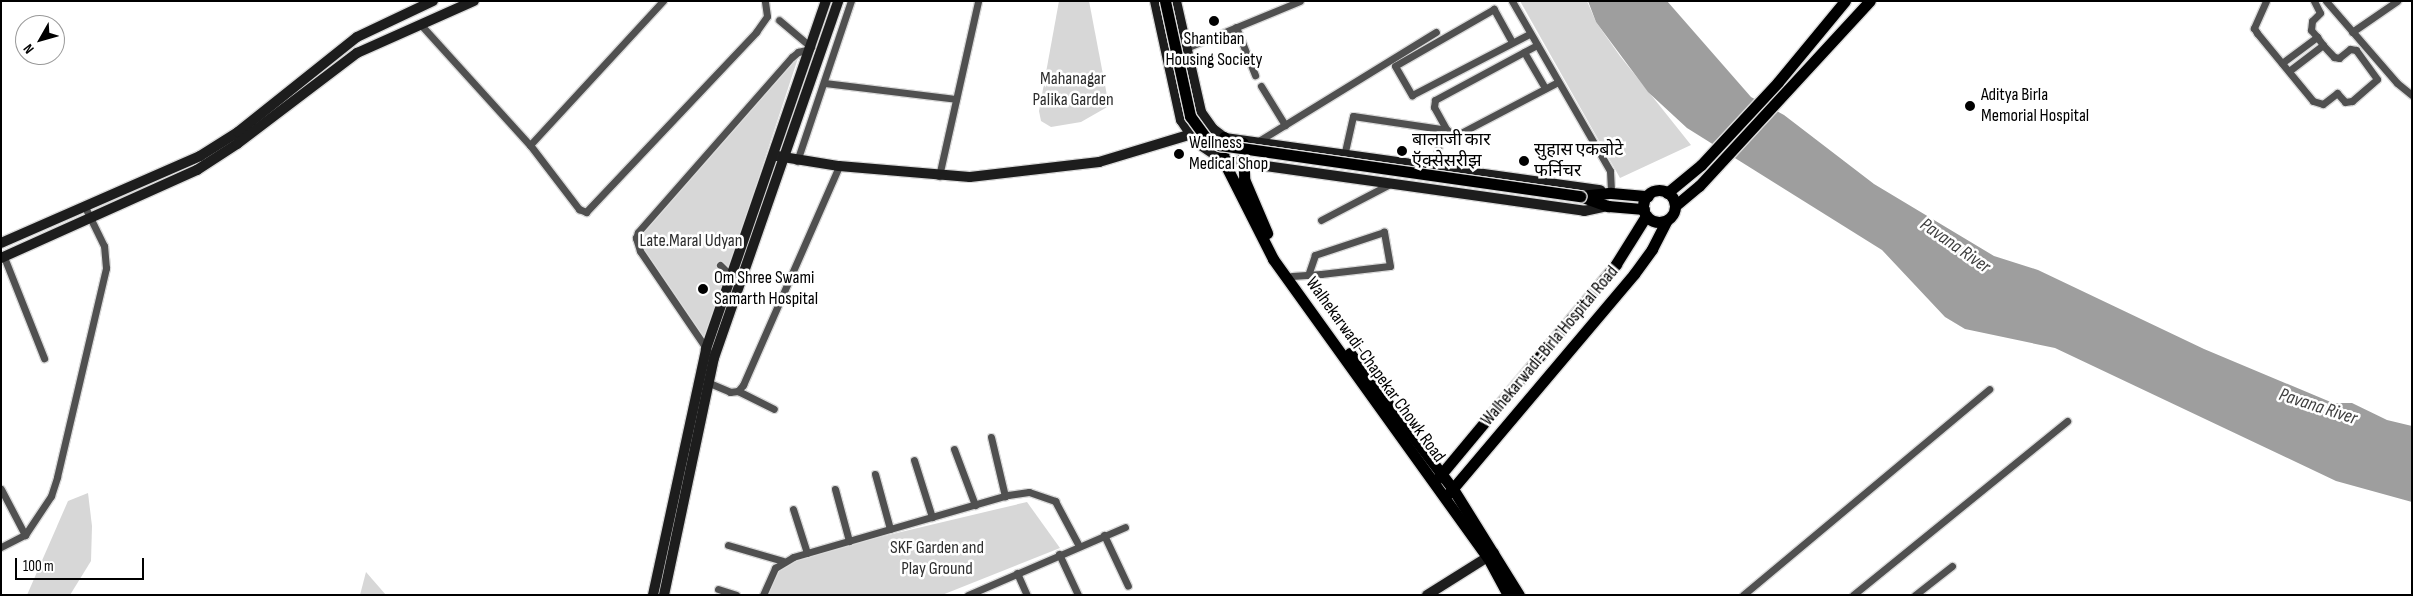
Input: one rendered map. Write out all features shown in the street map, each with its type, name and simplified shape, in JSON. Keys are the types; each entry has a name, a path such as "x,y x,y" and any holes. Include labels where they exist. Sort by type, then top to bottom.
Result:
{"main road":[{"path":"1165,1 1190,116 1206,138 1220,144 1580,196 1608,206 1645,212 1653,222 1666,221 1674,214 1676,205 1711,174 1870,1"},
{"path":"1666,192 1701,165 1778,82 1842,2"},
{"path":"1787,70 1797,80"},
{"path":"1223,160 1224,137"},
{"name":"Walhekarwadi-Chapekar Chowk Road","path":"1249,143 1242,164 1244,179 1264,228 1292,276 1449,493 1492,555 1513,594"},
{"name":"Walhekarwadi-Chapekar Chowk Road","path":"1223,160 1273,259 1438,478"},
{"path":"1645,212 1648,196 1657,189 1666,192 1676,205"},
{"path":"1580,196 1609,193 1648,196"},
{"name":"Walhekarwadi-Birla Hospital Road","path":"1438,478 1616,264 1645,212"},
{"name":"Walhekarwadi-Birla Hospital Road","path":"1449,493 1634,274 1652,249 1666,221"}],"street":[{"path":"1,243 161,174 219,145 357,38 434,1"},
{"path":"44,358 3,257 91,219 213,160 341,63 421,24 474,1"},
{"path":"530,144 663,1"},
{"path":"421,24 530,144 579,209 586,212 591,209 756,32 767,16 765,1"},
{"path":"664,595 707,382 826,1"},
{"path":"653,595 706,349 731,276 838,1"},
{"path":"797,161 851,1"},
{"path":"939,176 978,1"},
{"path":"1155,1 1176,102 1191,137 1223,160 1584,210 1608,206"},
{"path":"1176,1 1199,106 1208,123 1224,137 1249,143 1609,193 1610,171 1529,34 1512,1"},
{"path":"1186,48 1300,1"},
{"path":"2266,1 2254,28 2314,101 2323,104 2335,93 2345,102 2352,101 2376,82 2356,50 2350,49 2339,58 2334,57 2311,30 2312,21 2320,13 2314,1"},
{"path":"2326,1 2397,83 2412,96"},
{"path":"2352,32 2397,1"},
{"path":"1512,42 1494,9 1395,66 1412,95 1529,34"},
{"path":"779,20 810,48"},
{"path":"1236,27 1255,75"},
{"path":"1249,143 1285,125 1436,32"},
{"path":"2282,63 2317,37"},
{"path":"1537,45 1435,100 1434,106 1446,129 1455,136 1558,82"},
{"path":"2289,71 2323,45"},
{"path":"714,358 640,251 636,238 638,232 792,58 798,52 810,48"},
{"path":"1524,52 1544,88"},
{"path":"824,83 956,99"},
{"path":"1261,86 1285,125"},
{"path":"1344,156 1353,116 1441,130 1435,169"},
{"path":"778,156 797,161 939,176 999,176 1099,162 1191,137 1208,123"},
{"path":"738,391 744,385 839,166"},
{"path":"1321,220 1391,184"},
{"path":"1,547 24,535 51,496 57,477 106,268 104,246 85,207"},
{"path":"1292,276 1308,275 1390,266 1384,232 1315,255 1308,275"},
{"path":"720,265 731,276"},
{"path":"707,382 730,392 738,391 774,410"},
{"path":"1743,595 1989,390"},
{"path":"1853,595 2067,421"},
{"path":"991,437 1005,496"},
{"path":"954,448 975,505"},
{"path":"914,460 932,517"},
{"path":"875,474 890,529"},
{"path":"1,489 24,535"},
{"path":"835,489 848,541"},
{"path":"763,595 769,577 783,561 1005,496 1029,492 1055,502 1079,546"},
{"path":"793,509 808,553"},
{"path":"972,594 1125,526"},
{"path":"1104,536 1128,586"},
{"path":"728,545 783,561"},
{"path":"1059,554 1078,595"},
{"path":"1428,595 1492,555"},
{"path":"1915,595 1952,566"},
{"path":"1017,573 1028,595"},
{"path":"718,589 736,595"}],"green space":[{"name":"Mahanagar Palika Garden","path":"1059,1 1089,1 1109,106 1081,122 1051,127 1041,121 1039,111"},
{"path":"1520,1 1587,1 1596,22 1620,56 1691,145 1620,178"},
{"name":"Late.Maral Udyan","path":"800,52 704,343 699,344 636,237"},
{"path":"88,493 92,526 91,561 70,595 27,595 68,501"},
{"name":"SKF Garden and Play Ground","path":"1027,502 1060,548 942,595 766,595 775,562"},
{"path":"366,572 386,595 360,595"}],"water":[{"name":"Pavana River","path":"1588,1 1667,1 1751,97 1784,115 1874,184 1994,256 2038,270 2204,349 2333,403 2352,403 2387,420 2412,426 2412,502 2336,481 2055,348 1965,329 1945,317 1882,250 1687,128 1648,92 1596,22"}],"place":[{"name":"Shantiban Housing Society","path":"1214,21"},
{"name":"Aditya Birla Memorial Hospital","path":"1970,106"},
{"name":"बालाजी कार ऍक्सेसरीझ","path":"1402,151"},
{"name":"Wellness Medical Shop","path":"1179,154"},
{"name":"सुहास एकबोटे फर्निचर","path":"1524,161"},
{"name":"Om Shree Swami Samarth Hospital","path":"703,289"}]}
